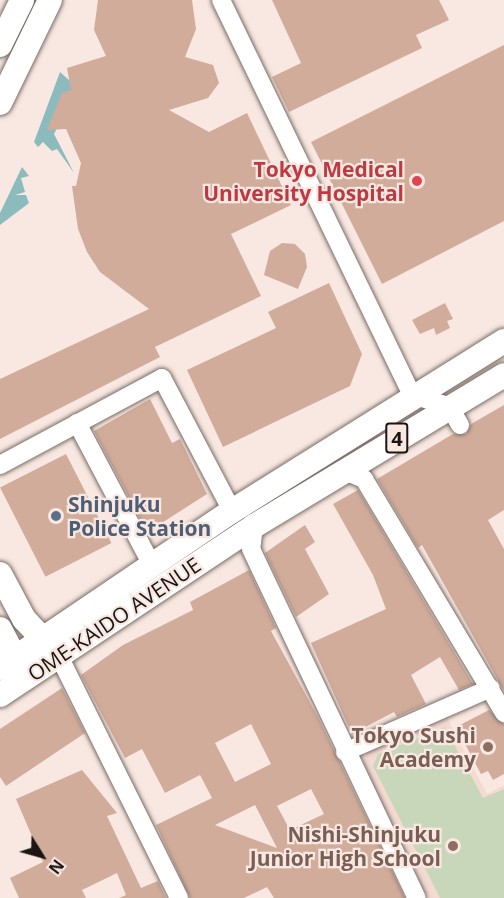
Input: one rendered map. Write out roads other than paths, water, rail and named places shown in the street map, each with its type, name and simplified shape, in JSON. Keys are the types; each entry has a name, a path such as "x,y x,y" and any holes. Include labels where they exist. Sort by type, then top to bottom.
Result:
{"main road":[{"path":"22,0 0,44 24,54"},
{"path":"0,103 6,74 24,54 50,0"},
{"name":"OME-KAIDO AVENUE","path":"57,656 152,565 412,395 504,342"},
{"name":"OME-KAIDO AVENUE","path":"0,695 14,668 57,656 254,526 345,471 454,416 504,375"},
{"path":"0,574 24,619 57,656"},
{"path":"0,629 14,668"}],"street":[{"path":"221,0 412,395 454,416"},
{"path":"0,465 162,378 232,511"},
{"path":"77,423 152,565"},
{"path":"345,471 364,479 504,713"},
{"path":"254,526 251,549 345,752 417,898"},
{"path":"0,695 52,668 57,656"},
{"path":"57,656 179,898"},
{"path":"345,752 491,688"}],"water":[{"path":"60,72 78,88 54,134 74,173 57,149 52,151 43,142 38,147 34,142"},
{"path":"22,167 29,176 21,178 25,192 15,195 26,195 29,203 0,225 0,213"}],"place":[{"name":"Tokyo Medical University Hospital","path":"417,181"},
{"name":"Shinjuku Police Station","path":"56,516"},
{"name":"Tokyo Sushi Academy","path":"488,747"},
{"name":"Nishi-Shinjuku Junior High School","path":"453,846"}]}
